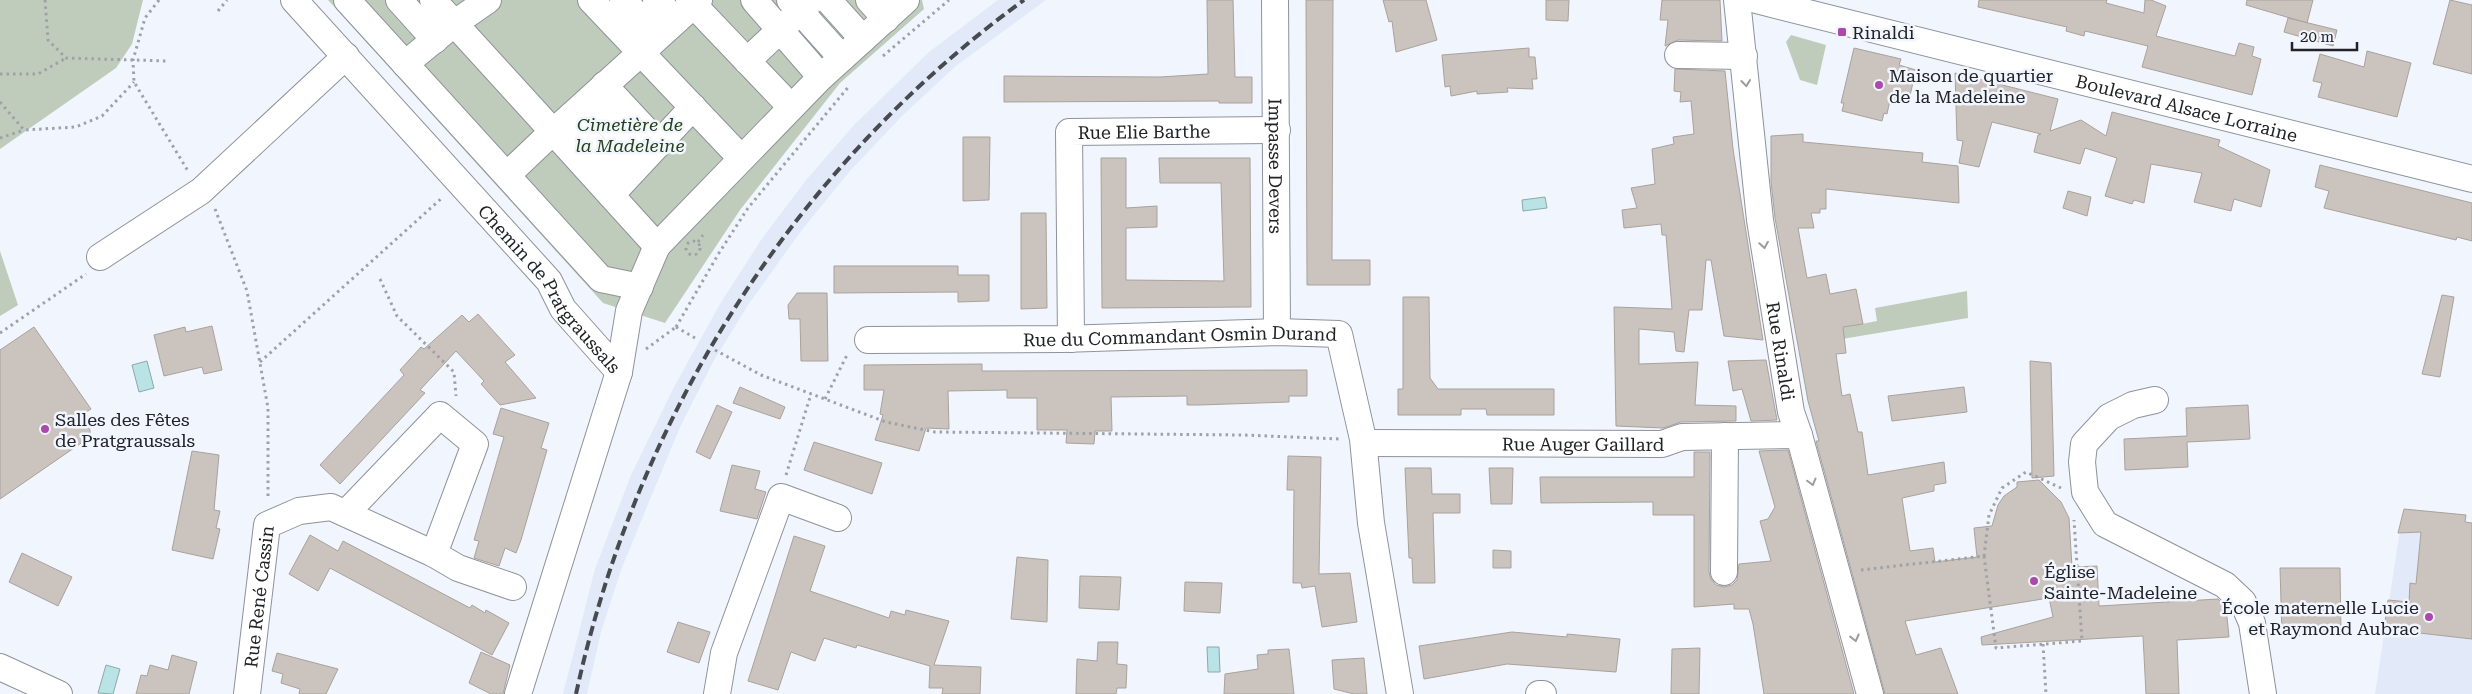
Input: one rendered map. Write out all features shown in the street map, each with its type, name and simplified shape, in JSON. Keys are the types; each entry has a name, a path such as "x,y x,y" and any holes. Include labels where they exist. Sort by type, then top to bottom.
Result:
{"street":[{"name":"Chemin de Pratgraussals","path":"294,0 549,281 563,309 619,372 518,694"},
{"path":"320,28 348,0 601,279 640,286"},
{"path":"446,8 488,0"},
{"path":"591,0 741,158"},
{"path":"623,0 648,26 666,10 656,0"},
{"path":"754,0 821,77"},
{"path":"828,0 863,39"},
{"path":"619,372 629,311 657,246 791,107 863,39 877,9 906,0"},
{"name":"Impasse Devers","path":"1275,0 1277,332"},
{"name":"Rue Rinaldi","path":"1737,0 1760,220 1791,412 1838,573 1870,694"},
{"name":"Boulevard Alsace Lorraine","path":"1756,0 2472,179"},
{"path":"507,175 559,132 604,86 694,2 791,107"},
{"path":"747,61 780,30 801,4 842,58"},
{"path":"377,32 402,5 434,40"},
{"path":"405,64 434,40 446,8"},
{"path":"446,8 559,132 607,181 657,246"},
{"path":"1678,55 1744,56"},
{"path":"100,257 201,191 346,56"},
{"path":"604,86 659,144"},
{"path":"607,181 659,144 693,107"},
{"path":"601,116 631,148 607,181"},
{"name":"Rue Elie Barthe","path":"1071,339 1069,132 1277,130"},
{"name":"Rue du Commandant Osmin Durand","path":"868,340 1071,339 1277,332 1339,334 1364,441 1371,523 1400,694"},
{"path":"2155,400 2133,405 2109,417 2084,444 2082,462 2085,492 2105,524 2226,585 2243,602 2252,623 2263,694"},
{"path":"347,512 440,415 475,444 434,554"},
{"name":"Rue Auger Gaillard","path":"1364,441 1662,444 1682,437 1799,435"},
{"path":"1724,436 1724,572"},
{"path":"716,694 724,653 781,497 838,518"},
{"name":"Rue René Cassin","path":"246,694 267,525 299,511 331,507 347,512 434,554 458,568 514,588"},
{"path":"0,667 38,686 60,694"}],"path":[{"path":"45,0 48,40 66,58"},
{"path":"159,0 145,18 133,60 134,82 201,191 216,211 247,291 268,408 267,525"},
{"path":"218,11 228,0"},
{"path":"878,60 949,0"},
{"path":"0,74 38,74 66,58 167,62"},
{"path":"0,138 24,130 76,127 102,116 134,82"},
{"path":"695,338 676,327 719,253 748,208 851,84"},
{"path":"0,102 24,130"},
{"path":"260,362 460,181"},
{"path":"694,241 698,242 700,251 693,255 688,253 687,245 694,241"},
{"path":"0,334 87,273 100,257"},
{"path":"380,279 398,316 454,372 456,401 440,415"},
{"path":"825,399 852,345 868,340"},
{"path":"715,350 743,367 886,422 935,432 1219,435 1364,441"},
{"path":"781,497 812,394"},
{"path":"2064,490 2026,472 2002,488 1989,515 1984,556 1996,648 2082,641 2074,519 2071,512"},
{"path":"1838,573 1984,556"},
{"path":"2043,644 2046,694"}],"shaded area":[{"path":"998,0 1046,0 956,66 903,115 850,171 801,231 748,305 713,362 681,425 651,497 621,570 601,632 587,694 563,694 595,569 631,475 674,387 720,304 763,237 807,179 854,125 929,52"},
{"path":"1545,197 1547,208 1523,211 1522,200"},
{"path":"147,361 154,388 139,392 132,365"},
{"name":"École maternelle Lucie et Raymond Aubrac","path":"2401,523 2472,531 2472,694 2375,694"},
{"path":"1207,647 1219,647 1220,672 1208,672"},
{"path":"106,665 120,669 113,694 98,693"}],"green space":[{"path":"0,0 143,0 132,44 116,68 0,149"},
{"name":"Cimetière de la Madeleine","path":"328,0 922,0 924,9 840,83 740,210 665,323 603,303"},
{"path":"1791,35 1826,45 1817,85 1800,80 1786,42"},
{"path":"0,251 18,305 0,316"},
{"path":"1967,291 1968,318 1830,341 1848,313 1851,326 1877,321 1875,308"}],"building":[{"path":"1207,0 1233,0 1235,77 1252,77 1252,103 1219,103 1219,101 1004,102 1004,76 1160,77 1208,74"},
{"path":"1306,0 1333,0 1332,260 1370,260 1370,285 1307,285"},
{"path":"1383,0 1426,0 1437,40 1396,52 1392,21 1389,22"},
{"path":"1546,0 1569,0 1568,21 1546,20"},
{"path":"1662,0 1720,0 1722,41 1678,40 1665,46 1668,20 1660,20"},
{"path":"1979,0 2107,0 2106,3 2144,13 2145,0 2151,0 2166,6 2156,36 2235,56 2239,43 2254,47 2252,56 2261,59 2252,95 2142,67 2148,46 2085,31 2084,36 2066,31 2067,27 1978,7"},
{"path":"2247,0 2313,0 2307,23 2246,5"},
{"path":"2450,0 2472,5 2472,74 2433,64"},
{"path":"2288,18 2337,30 2333,46 2284,32"},
{"path":"1529,48 1529,57 1535,57 1537,79 1532,79 1533,89 1507,88 1508,92 1477,94 1477,91 1451,96 1450,86 1445,87 1442,55"},
{"name":"Maison de quartier de la Madeleine","path":"1854,48 1901,59 1899,65 1916,70 1908,104 1890,100 1887,114 1884,113 1882,121 1842,111 1844,103 1841,103"},
{"path":"2367,51 2411,63 2397,117 2318,97 2322,83 2313,81 2320,54 2364,67"},
{"path":"1675,69 1725,71 1733,149 1763,340 1724,336 1711,260 1706,260 1702,310 1689,310 1684,352 1676,351 1674,332 1639,329 1639,364 1698,362 1695,405 1736,406 1736,421 1681,422 1663,428 1616,426 1614,307 1672,309 1666,235 1662,235 1661,224 1624,228 1622,210 1637,208 1631,188 1655,184 1652,149 1674,144 1673,137 1694,134 1691,101 1680,102 1681,92 1674,91"},
{"path":"1955,73 2058,99 2050,131 2081,120 2106,136 2112,112 2220,140 2218,146 2270,170 2261,207 2234,199 2231,211 2194,202 2202,173 2151,164 2144,203 2134,200 2132,204 2105,196 2117,158 2085,148 2080,164 2034,152 2038,135 2041,134 1992,122 1979,167 1959,163 1963,141 1957,140"},
{"path":"1803,134 1803,142 1923,153 1922,162 1958,166 1959,203 1826,189 1826,209 1820,209 1820,213 1811,213 1814,228 1798,228 1807,278 1826,274 1830,294 1856,289 1863,324 1843,327 1846,353 1836,354 1842,396 1850,394 1858,432 1862,432 1868,475 1944,462 1946,483 1934,485 1934,491 1902,498 1910,551 1933,548 1935,562 1977,557 1974,528 1992,526 1998,505 2004,496 2017,487 2017,482 2039,480 2061,502 2069,518 2072,567 2097,566 2099,606 2218,599 2226,607 2229,637 2177,640 2179,694 2146,694 2143,636 1982,645 1981,637 2053,617 2049,598 1905,621 1916,655 1941,648 1958,694 1885,694 1816,441 1819,441 1808,401 1775,218 1771,182 1771,136"},
{"path":"963,137 990,137 989,200 963,201"},
{"path":"1101,158 1126,158 1126,208 1157,206 1157,227 1126,228 1126,280 1224,281 1221,183 1160,183 1159,158 1250,158 1251,307 1102,308"},
{"path":"2320,165 2472,203 2472,241 2457,237 2456,240 2324,208 2329,191 2315,187"},
{"path":"2068,191 2091,197 2087,216 2063,208"},
{"path":"1021,213 1046,213 1047,308 1021,309"},
{"path":"834,266 958,266 958,275 989,275 989,301 958,302 958,292 834,293"},
{"path":"797,293 827,293 828,361 801,361 800,319 789,319 788,305"},
{"path":"2442,295 2454,297 2440,377 2422,374"},
{"path":"1403,297 1429,297 1430,378 1438,389 1554,389 1554,415 1487,415 1486,409 1461,409 1461,415 1398,415 1398,389 1403,389"},
{"path":"478,314 515,355 505,362 536,398 500,405 481,384 484,381 456,351 420,390 425,393 340,484 320,465 404,375 400,370 421,347 424,349 462,315 469,322"},
{"path":"212,326 222,370 204,374 202,367 164,376 154,335 185,327 186,332"},
{"name":"Salles des Fêtes de Pratgraussals","path":"34,327 91,409 80,416 90,430 90,437 0,499 0,350"},
{"path":"1766,360 1777,420 1751,421 1742,389 1733,391 1728,361"},
{"path":"2030,361 2051,363 2054,476 2032,478"},
{"path":"982,364 982,371 1307,370 1307,396 1289,396 1289,402 1199,405 1187,405 1187,396 1111,397 1112,431 1095,431 1094,444 1066,443 1067,430 1037,430 1037,398 1007,398 1007,390 948,391 949,429 926,428 919,451 875,440 883,415 880,414 884,390 864,390 864,365"},
{"path":"740,387 785,407 780,419 733,403"},
{"path":"1964,387 1967,412 1892,421 1888,396"},
{"path":"717,405 732,412 710,459 696,452"},
{"path":"2248,405 2250,439 2187,442 2188,467 2125,470 2124,439 2187,436 2186,408"},
{"path":"501,408 549,423 541,448 547,450 521,540 516,553 505,548 499,566 474,558 479,541 474,540 504,437 493,434"},
{"path":"814,442 882,463 872,494 804,470"},
{"path":"1788,450 1854,694 1764,694 1749,609 1734,609 1734,604 1694,607 1694,515 1653,515 1653,502 1541,503 1540,477 1694,477 1694,452 1710,452 1709,572 1711,579 1716,585 1724,587 1732,585 1737,580 1739,564 1771,561 1760,521 1768,519 1775,507 1759,451"},
{"path":"192,451 219,455 214,510 220,511 216,528 220,529 213,559 172,550"},
{"path":"1288,456 1321,457 1319,574 1350,573 1357,622 1322,627 1315,586 1302,588 1301,583 1293,583 1294,490 1287,490"},
{"path":"732,465 760,471 755,489 766,492 757,519 720,511"},
{"path":"1405,468 1431,468 1432,494 1460,494 1460,513 1433,513 1435,583 1413,583 1412,558 1409,558"},
{"path":"1489,468 1513,468 1512,504 1491,504"},
{"path":"2404,509 2466,515 2465,522 2472,523 2472,639 2384,629 2388,600 2409,602 2410,583 2416,584 2421,532 2398,533"},
{"path":"310,535 338,551 343,541 470,608 472,605 485,613 486,610 509,623 492,655 330,568 318,591 289,574"},
{"path":"794,536 825,546 810,591 889,618 891,611 905,615 906,610 949,621 934,665 981,667 980,694 942,694 943,688 929,688 930,666 857,645 856,648 824,638 815,661 791,652 778,690 748,681"},
{"path":"1493,550 1511,551 1511,568 1493,568"},
{"path":"22,553 72,577 58,606 9,582"},
{"path":"1017,557 1048,560 1047,622 1011,619"},
{"path":"2280,568 2340,568 2341,635 2282,636"},
{"path":"1080,576 1121,577 1119,610 1079,608"},
{"path":"1185,582 1222,583 1220,613 1184,611"},
{"path":"678,622 710,632 699,663 667,652"},
{"path":"1512,632 1567,637 1567,634 1620,639 1616,672 1507,664 1424,679 1419,646"},
{"path":"1098,642 1118,642 1117,664 1127,665 1126,688 1117,688 1116,694 1076,694 1077,659 1097,661"},
{"path":"1700,648 1699,694 1671,694 1672,649"},
{"path":"1289,649 1294,694 1224,694 1225,674 1258,669 1257,655 1268,654 1268,650"},
{"path":"481,652 510,665 503,694 491,694 469,683"},
{"path":"277,653 338,669 326,694 299,694 300,689 281,683 283,674 272,671"},
{"path":"172,655 197,662 189,694 136,694 141,675 147,676 150,665 168,670"},
{"path":"1364,658 1367,694 1354,694 1334,689 1332,660"}],"railway":[{"path":"576,694 603,592 639,492 683,397 736,306 797,220 865,140 941,66 1024,0"}],"place":[{"name":"Rinaldi","path":"1842,32"},
{"name":"Maison de quartier de la Madeleine","path":"1879,85"},
{"name":"Salles des Fêtes de Pratgraussals","path":"45,429"},
{"name":"Église Sainte-Madeleine","path":"2034,581"},
{"name":"École maternelle Lucie et Raymond Aubrac","path":"2429,617"}]}
